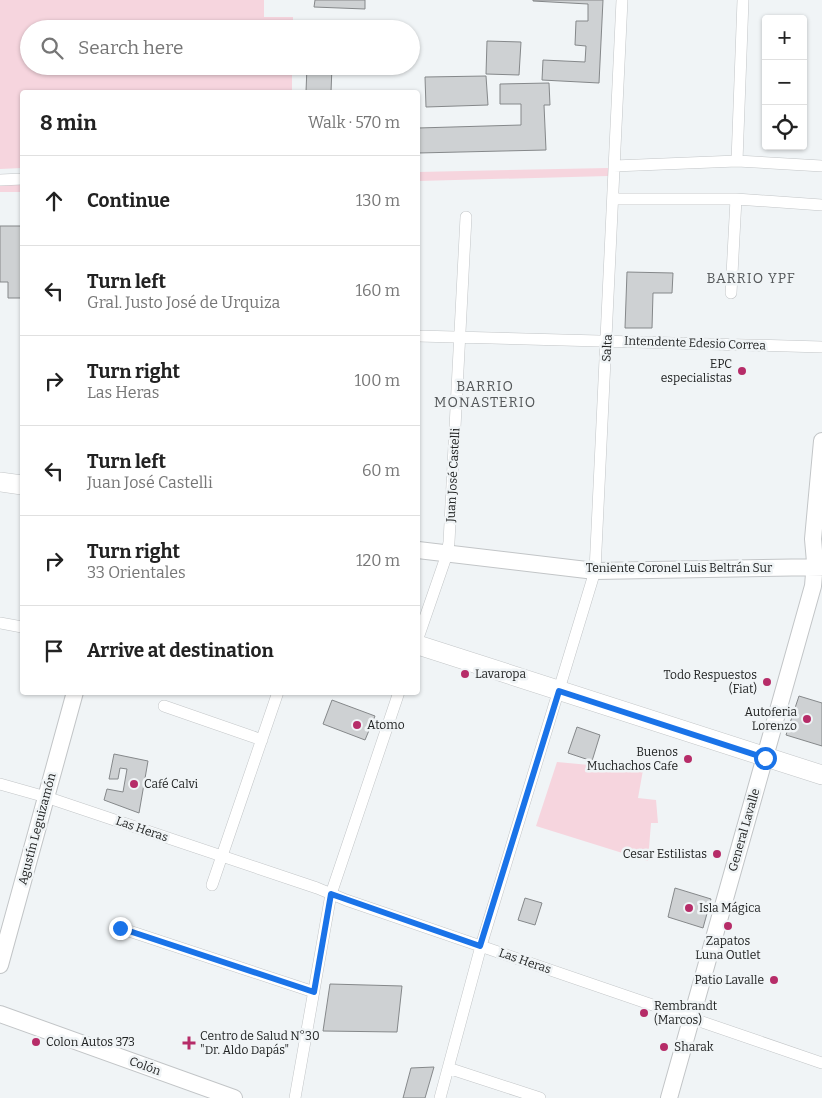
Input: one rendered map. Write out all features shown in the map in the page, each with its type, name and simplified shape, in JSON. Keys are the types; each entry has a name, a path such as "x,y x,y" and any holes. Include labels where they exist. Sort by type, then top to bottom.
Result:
{"main road":[{"path":"0,482 20,485"},
{"path":"420,646 822,775"}],"street":[{"name":"Salta","path":"440,1098 480,946 595,570 622,0"},
{"path":"737,161 744,0"},
{"path":"614,166 737,161 822,166"},
{"path":"0,180 20,179"},
{"path":"613,199 736,199 822,205"},
{"path":"731,293 736,199"},
{"name":"Juan José Castelli","path":"420,632 447,554 450,531 466,217"},
{"name":"Intendente Edesio Correa","path":"420,336 822,347"},
{"name":"General Lavalle","path":"669,1098 818,567 813,540 822,441"},
{"name":"Teniente Coronel Luis Beltrán Sur","path":"420,550 595,570 818,567"},
{"path":"0,623 20,628"},
{"name":"Agustín Leguizamón","path":"0,965 74,695"},
{"path":"212,885 277,695"},
{"path":"296,1098 331,894 398,695"},
{"path":"164,706 262,740"},
{"name":"Las Heras","path":"0,784 46,797 222,856 822,1064"},
{"path":"120,928 314,992"},
{"name":"Colón","path":"0,1014 210,1094 234,1098"},
{"path":"448,1068 540,1098"}],"shaded area":[{"path":"0,0 264,0 264,17 293,17 293,20 20,20 20,75 292,75 292,90 20,90 20,168 0,169"},
{"path":"608,168 608,176 420,181 420,172"},
{"path":"20,183 20,192 0,192 0,184"},
{"path":"557,762 643,770 638,798 656,800 658,823 651,823 648,861 536,826"}],"building":[{"path":"315,0 365,0 365,9 314,7"},
{"path":"533,0 603,0 599,83 542,80 543,60 585,62 586,46 575,45 576,21 588,21 588,4"},
{"path":"487,41 521,42 519,75 486,74"},
{"path":"307,75 332,75 331,90 306,90"},
{"path":"486,76 488,105 426,107 425,77"},
{"path":"549,83 550,105 544,105 546,150 420,153 420,128 521,125 521,104 500,104 500,84"},
{"path":"0,226 20,226 20,298 8,298 8,282 0,282"},
{"path":"627,272 673,273 672,293 653,293 652,328 625,328"},
{"name":"Autoferia Lorenzo","path":"799,696 822,703 822,746 786,735"},
{"path":"332,700 375,716 365,740 323,724"},
{"path":"577,727 600,735 592,761 568,753"},
{"name":"Café Calvi","path":"114,754 148,761 139,813 104,800 107,789 123,792 127,769 120,768 118,779 109,779"},
{"name":"Isla Mágica","path":"675,888 711,899 703,928 668,917"},
{"path":"525,898 542,903 535,925 518,920"},
{"path":"330,984 402,986 397,1032 323,1031"},
{"path":"434,1067 425,1098 403,1098 411,1068"}],"place":[{"name":"EPC especialistas","path":"742,371"},
{"name":"Lavaropa","path":"465,674"},
{"name":"Todo Respuestos (Fiat)","path":"767,682"},
{"name":"Autoferia Lorenzo","path":"807,719"},
{"name":"Atomo","path":"357,725"},
{"name":"Buenos Muchachos Cafe","path":"688,759"},
{"name":"Café Calvi","path":"134,784"},
{"name":"Cesar Estilistas","path":"717,854"},
{"name":"Isla Mágica","path":"689,908"},
{"name":"Zapatos Luna Outlet","path":"728,926"},
{"name":"Patio Lavalle","path":"774,980"},
{"name":"Rembrandt (Marcos)","path":"644,1013"},
{"name":"Colon Autos 373","path":"36,1042"},
{"name":"Centro de Salud N°30 \"Dr. Aldo Dapás\"","path":"189,1043"},
{"name":"Sharak","path":"664,1047"}],"district":[{"name":"BARRIO YPF","path":"751,278"},
{"name":"BARRIO MONASTERIO","path":"485,394"}],"route":[{"path":"120,928 314,992 331,894 480,946 559,691 765,758"}]}
